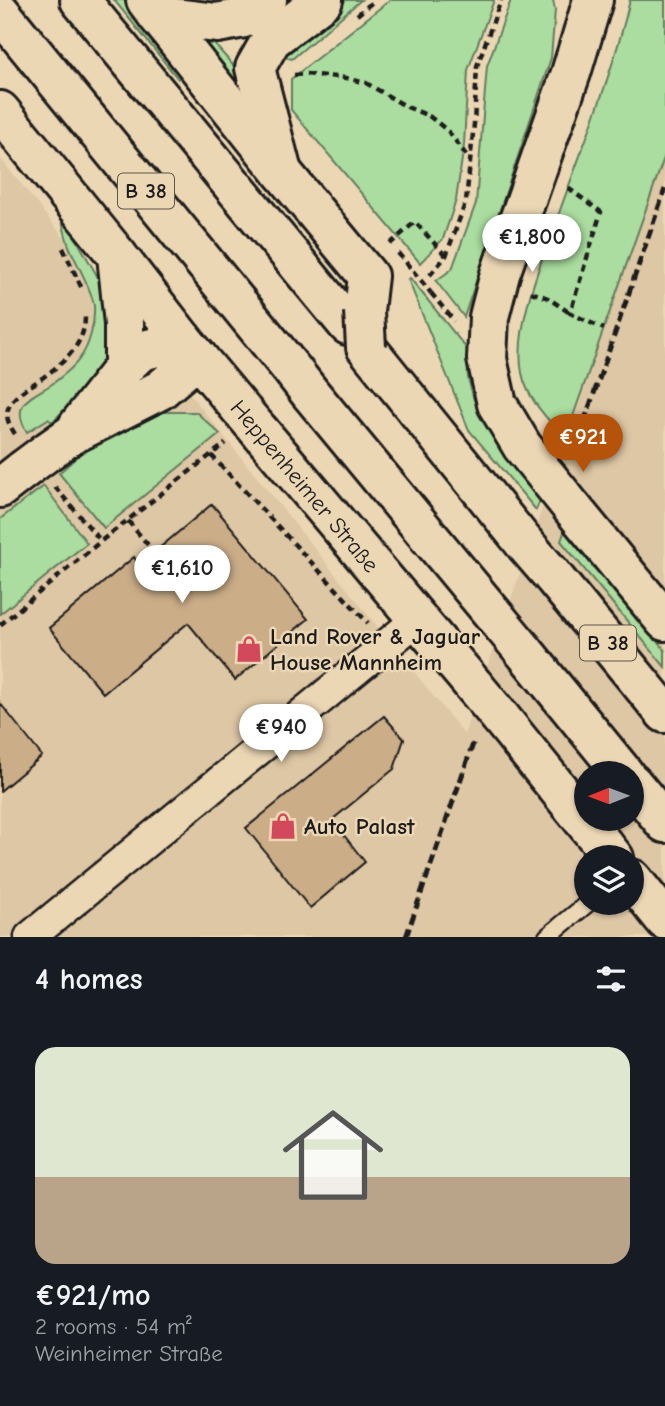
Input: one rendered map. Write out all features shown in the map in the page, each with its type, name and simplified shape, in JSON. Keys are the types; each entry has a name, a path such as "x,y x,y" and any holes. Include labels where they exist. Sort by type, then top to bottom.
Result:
{"main road":[{"name":"B 38","path":"80,0 359,328 525,544 665,713"},
{"path":"152,8 217,23 244,18 267,0"},
{"path":"282,172 256,68 271,40 323,0"},
{"path":"569,0 571,73"},
{"path":"593,0 571,73 500,274 489,317 487,359 497,404 522,446 573,509 659,602"},
{"path":"152,8 368,276 359,328"},
{"name":"B 38","path":"0,12 613,761"},
{"name":"Heppenheimer Straße","path":"0,111 190,349 243,429 418,619 603,845"},
{"path":"117,255 124,324 124,367"},
{"path":"35,461 141,351 190,349"},
{"path":"35,461 160,390 190,349"},
{"path":"644,797 665,823"},
{"path":"644,895 665,920"}],"street":[{"path":"30,937 418,619"}],"lane":[{"path":"547,937 574,915"}],"path":[{"path":"430,275 446,256 466,201 477,66 501,0"},
{"path":"293,75 346,78 366,83 407,107 429,116 448,131 470,160"},
{"path":"562,183 601,212 570,313"},
{"path":"431,293 390,243 415,222 446,256"},
{"path":"62,245 85,295"},
{"path":"526,290 548,298 570,313 604,329"},
{"path":"85,315 85,325 78,344 59,366 18,394 8,409 8,422 35,461 101,541"},
{"path":"0,625 243,429"},
{"path":"211,455 389,644"},
{"path":"127,521 154,552"}],"shaded area":[{"path":"665,155 665,937 0,937 0,614 86,543 44,486 0,519 0,158 464,734","holes":["196,412 220,435 60,473 107,430"]}],"green space":[{"path":"114,0 131,0 189,71 178,79"},
{"path":"346,0 361,0 292,59 280,56"},
{"path":"390,0 494,0 468,70 464,145 456,200 443,239 420,263 291,110 291,79"},
{"path":"511,0 553,0 555,10 551,58 464,317 436,281 452,269 476,203 487,66"},
{"path":"630,0 665,0 665,155 565,439 528,391 520,355 522,335 531,292 607,81"},
{"path":"200,37 209,38 239,72 235,83 229,81"},
{"path":"64,217 104,288 110,343 98,377 52,422 48,419 27,432 22,422 22,407 78,361 87,347 93,326 93,299 68,243 62,220"},
{"path":"410,278 467,349 468,378 474,400 493,437 541,498 536,510 469,430 408,279"},
{"path":"155,412 196,412 220,434 104,528 59,473 107,430"},
{"path":"44,486 87,543 0,614 0,519"},
{"path":"566,527 665,650 665,667 561,541"}],"building":[{"path":"212,504 308,619 235,680 188,623 103,693 49,628 134,557 139,565"},
{"path":"0,703 42,756 0,791"},
{"path":"384,716 404,739 394,769 332,820 365,862 310,908 246,828"}],"railway":[{"path":"574,451 665,189"},
{"path":"406,937 474,741"}],"place":[{"name":"Land Rover & Jaguar House Mannheim","path":"249,649"},
{"name":"Auto Palast","path":"283,826"}]}
